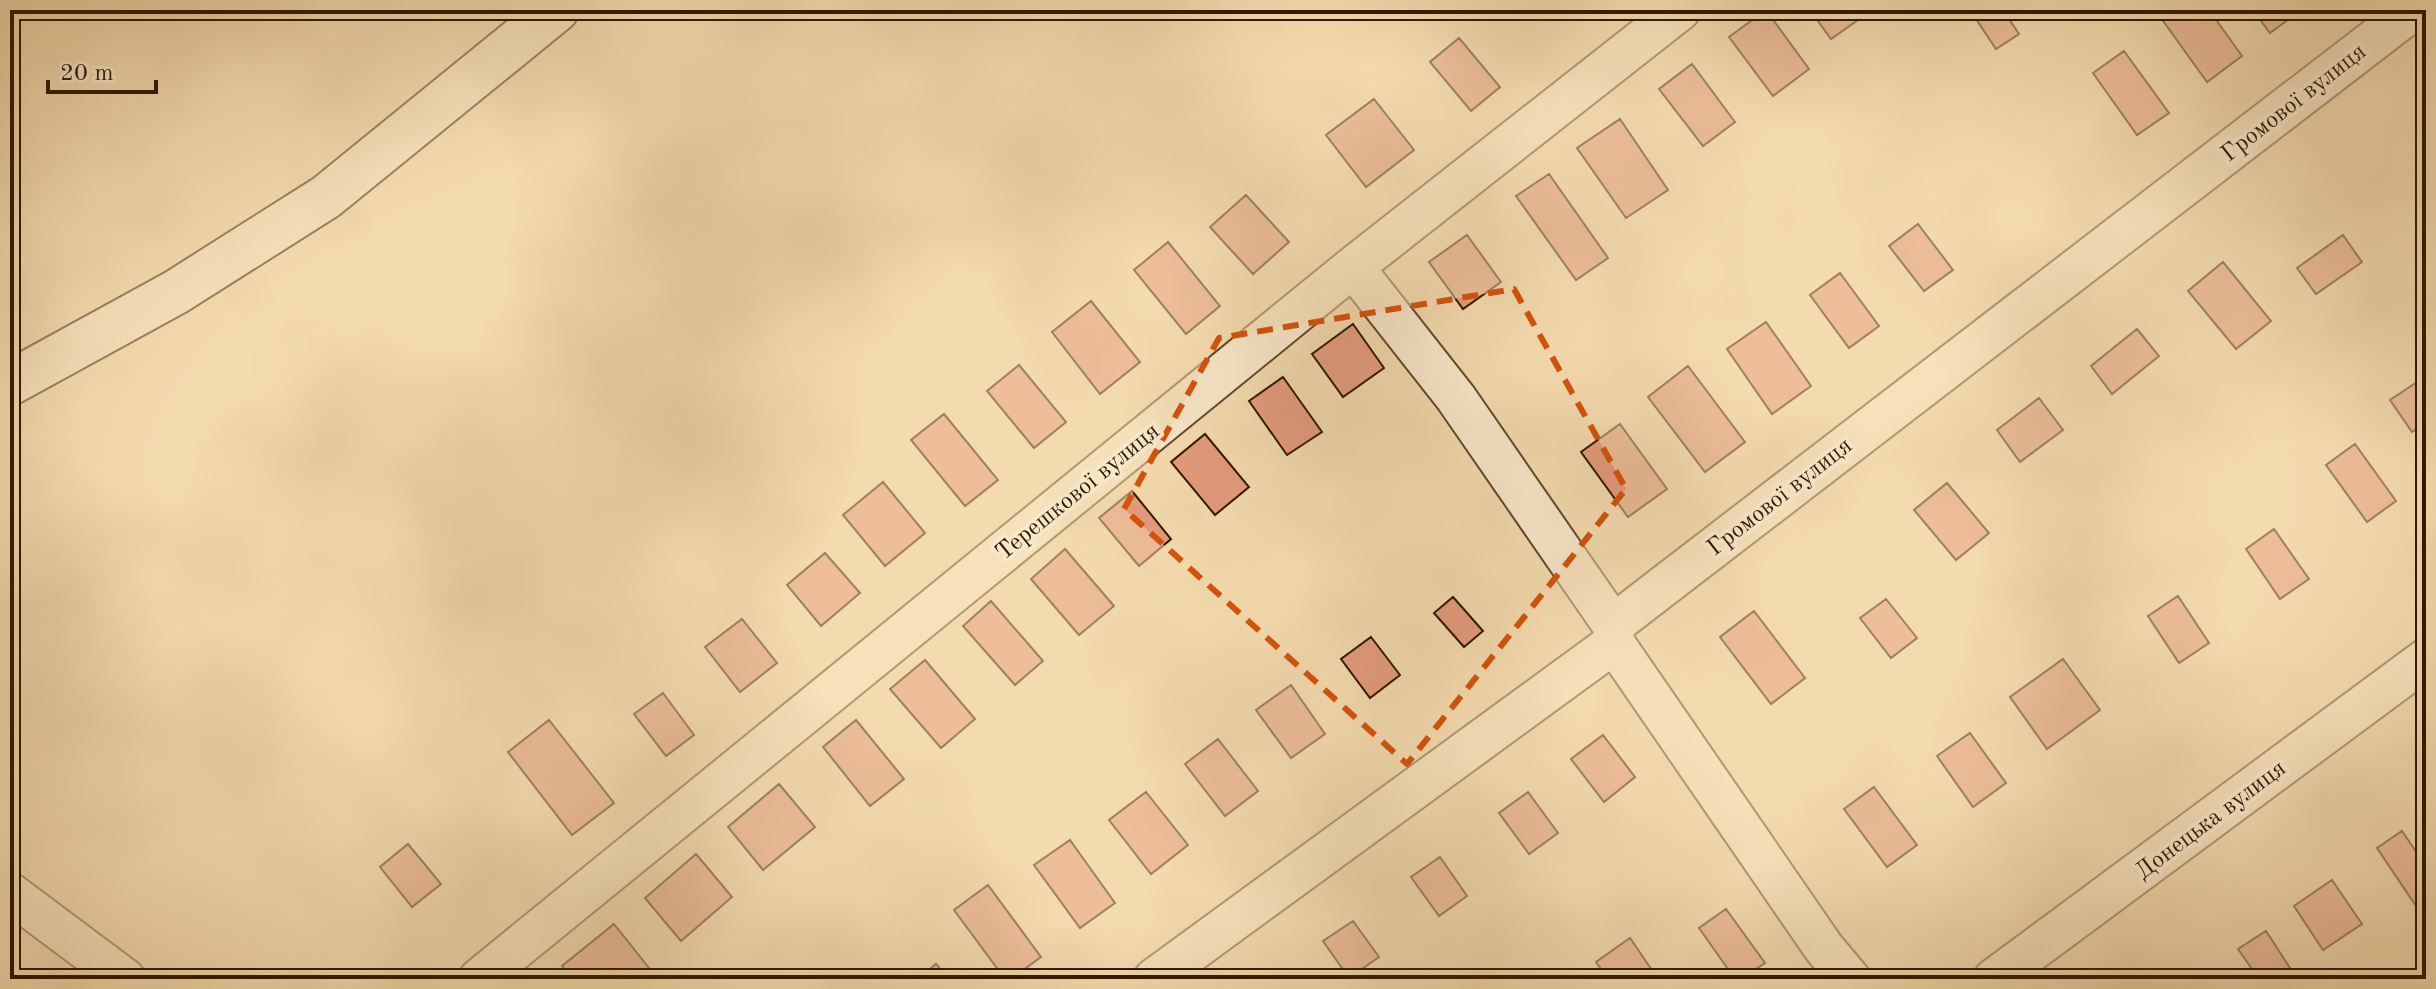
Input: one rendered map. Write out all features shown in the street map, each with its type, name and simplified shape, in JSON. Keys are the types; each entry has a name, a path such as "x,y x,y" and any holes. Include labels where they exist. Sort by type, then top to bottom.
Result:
{"street":[{"path":"10,383 176,292 326,197 556,10"},
{"name":"Терешкової вулиця","path":"479,979 1353,267 1680,10"},
{"name":"Громової вулиця","path":"1154,979 1613,634 2413,10"},
{"path":"1353,267 1456,398 1824,948 1850,979"},
{"name":"Донецька вулиця","path":"1994,979 2426,659"},
{"path":"10,893 125,979"}],"highlighted area":[{"path":"1514,289 1626,489 1407,764 1124,509 1219,338"}],"building":[{"path":"1766,10 1809,69 1773,96 1729,37"},
{"path":"1810,10 1872,10 1831,39"},
{"path":"1970,10 2003,10 2019,34 1996,49"},
{"path":"2173,10 2209,10 2242,56 2207,82 2161,18"},
{"path":"2253,10 2301,10 2270,33"},
{"path":"1459,38 1500,87 1471,111 1430,62"},
{"path":"2124,51 2169,113 2137,135 2093,73"},
{"path":"1692,64 1735,122 1703,146 1659,89"},
{"path":"1374,99 1414,150 1366,187 1326,135"},
{"path":"1620,119 1668,190 1626,218 1577,148"},
{"path":"1549,174 1608,258 1576,280 1516,196"},
{"path":"1246,195 1289,242 1253,274 1210,227"},
{"path":"1918,224 1953,270 1924,291 1889,246"},
{"path":"1467,235 1501,282 1463,309 1429,262"},
{"path":"2343,235 2362,262 2316,294 2297,268"},
{"path":"1168,242 1220,306 1186,334 1134,270"},
{"path":"2223,262 2271,321 2236,349 2188,291"},
{"path":"1840,273 1879,326 1849,348 1810,295"},
{"path":"1091,301 1140,362 1100,394 1052,332"},
{"path":"1766,322 1811,386 1772,414 1727,349"},
{"path":"1353,324 1384,368 1343,397 1312,354"},
{"path":"2137,329 2159,356 2112,394 2091,366"},
{"path":"1019,365 1066,422 1034,448 987,391"},
{"path":"1688,366 1745,442 1705,472 1648,397"},
{"path":"2426,376 2426,423 2412,432 2390,400"},
{"path":"1283,377 1322,432 1287,455 1249,401"},
{"path":"2039,398 2063,430 2020,462 1997,430"},
{"path":"944,414 998,480 965,506 911,440"},
{"path":"1620,424 1667,489 1628,517 1581,452"},
{"path":"1205,434 1249,487 1215,515 1171,462"},
{"path":"2355,444 2396,501 2367,522 2326,465"},
{"path":"883,482 925,533 885,566 843,515"},
{"path":"1947,483 1989,533 1956,560 1914,510"},
{"path":"1132,491 1171,539 1139,566 1099,518"},
{"path":"2274,529 2309,579 2280,599 2246,549"},
{"path":"1065,549 1114,606 1079,635 1031,579"},
{"path":"825,553 860,593 821,626 787,585"},
{"path":"2178,596 2209,643 2179,663 2148,616"},
{"path":"1453,597 1483,631 1464,647 1434,613"},
{"path":"1886,599 1917,638 1891,658 1860,618"},
{"path":"991,601 1043,661 1015,685 963,626"},
{"path":"1754,611 1805,678 1771,704 1720,637"},
{"path":"742,619 777,663 740,692 705,647"},
{"path":"1371,637 1400,675 1370,698 1341,659"},
{"path":"2063,659 2100,710 2047,749 2010,697"},
{"path":"925,660 975,719 941,748 890,689"},
{"path":"1291,685 1325,734 1291,758 1256,710"},
{"path":"663,693 694,735 666,756 634,714"},
{"path":"549,720 614,803 572,835 508,752"},
{"path":"856,720 904,779 870,806 823,747"},
{"path":"1970,733 2006,783 1973,807 1937,756"},
{"path":"1603,735 1635,777 1604,802 1571,759"},
{"path":"1218,739 1258,791 1225,816 1185,764"},
{"path":"779,784 815,827 763,870 728,827"},
{"path":"1874,787 1917,845 1887,867 1844,809"},
{"path":"1146,792 1188,845 1151,874 1109,820"},
{"path":"1528,792 1558,833 1529,854 1499,813"},
{"path":"2402,831 2426,866 2426,903 2418,909 2377,848"},
{"path":"1070,840 1115,903 1080,928 1034,865"},
{"path":"408,844 441,884 412,907 380,867"},
{"path":"696,854 732,897 681,941 645,898"},
{"path":"1440,857 1467,896 1439,916 1411,877"},
{"path":"2332,880 2362,924 2323,950 2294,906"},
{"path":"988,885 1041,957 1011,979 1005,979 954,910"},
{"path":"1726,909 1765,963 1741,979 1735,979 1699,928"},
{"path":"1353,921 1379,957 1349,978 1323,941"},
{"path":"614,924 649,968 635,979 572,979 562,966"},
{"path":"2266,931 2290,968 2274,979 2259,979 2238,949"},
{"path":"1630,938 1658,979 1608,979 1596,962"},
{"path":"936,964 949,979 918,979"}]}
